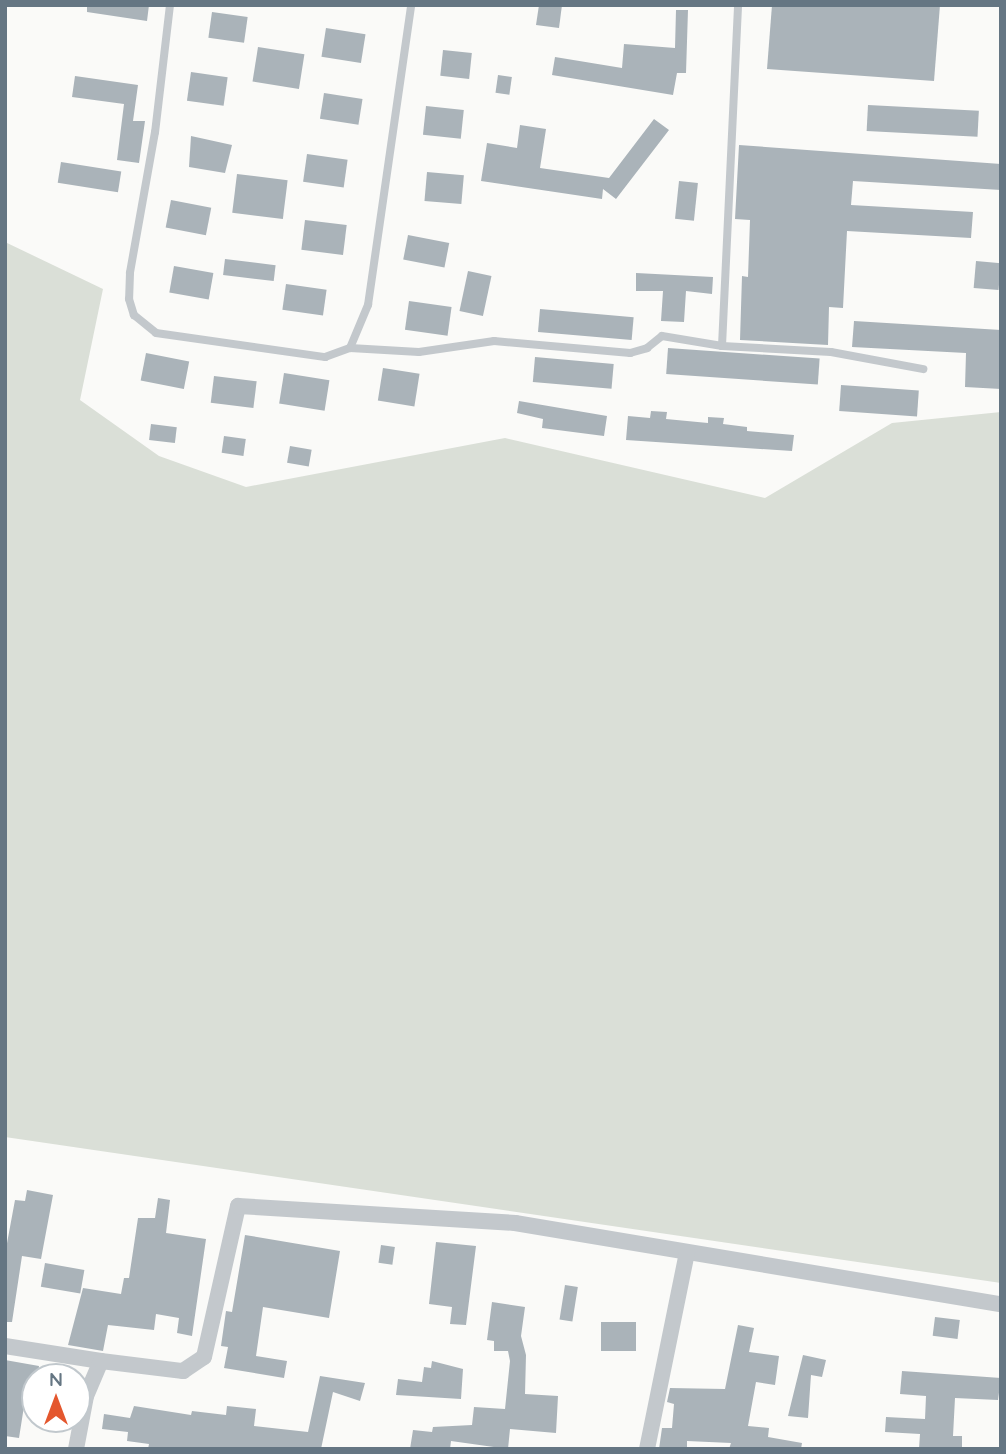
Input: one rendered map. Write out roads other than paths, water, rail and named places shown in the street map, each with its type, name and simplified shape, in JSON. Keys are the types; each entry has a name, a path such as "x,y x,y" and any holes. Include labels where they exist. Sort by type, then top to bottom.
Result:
{"street":[{"path":"5,1346 183,1371 204,1357 238,1206 514,1223 1001,1304"},
{"path":"647,1449 687,1252"},
{"path":"76,1449 86,1396 102,1361"}],"lane":[{"path":"170,5 155,132 130,273 129,299 134,315 156,333 325,357 350,348 419,352 494,341 630,353 647,348 662,336 722,346 831,352 923,369"},
{"path":"350,348 368,305 411,5"},
{"path":"722,346 738,5"}]}
